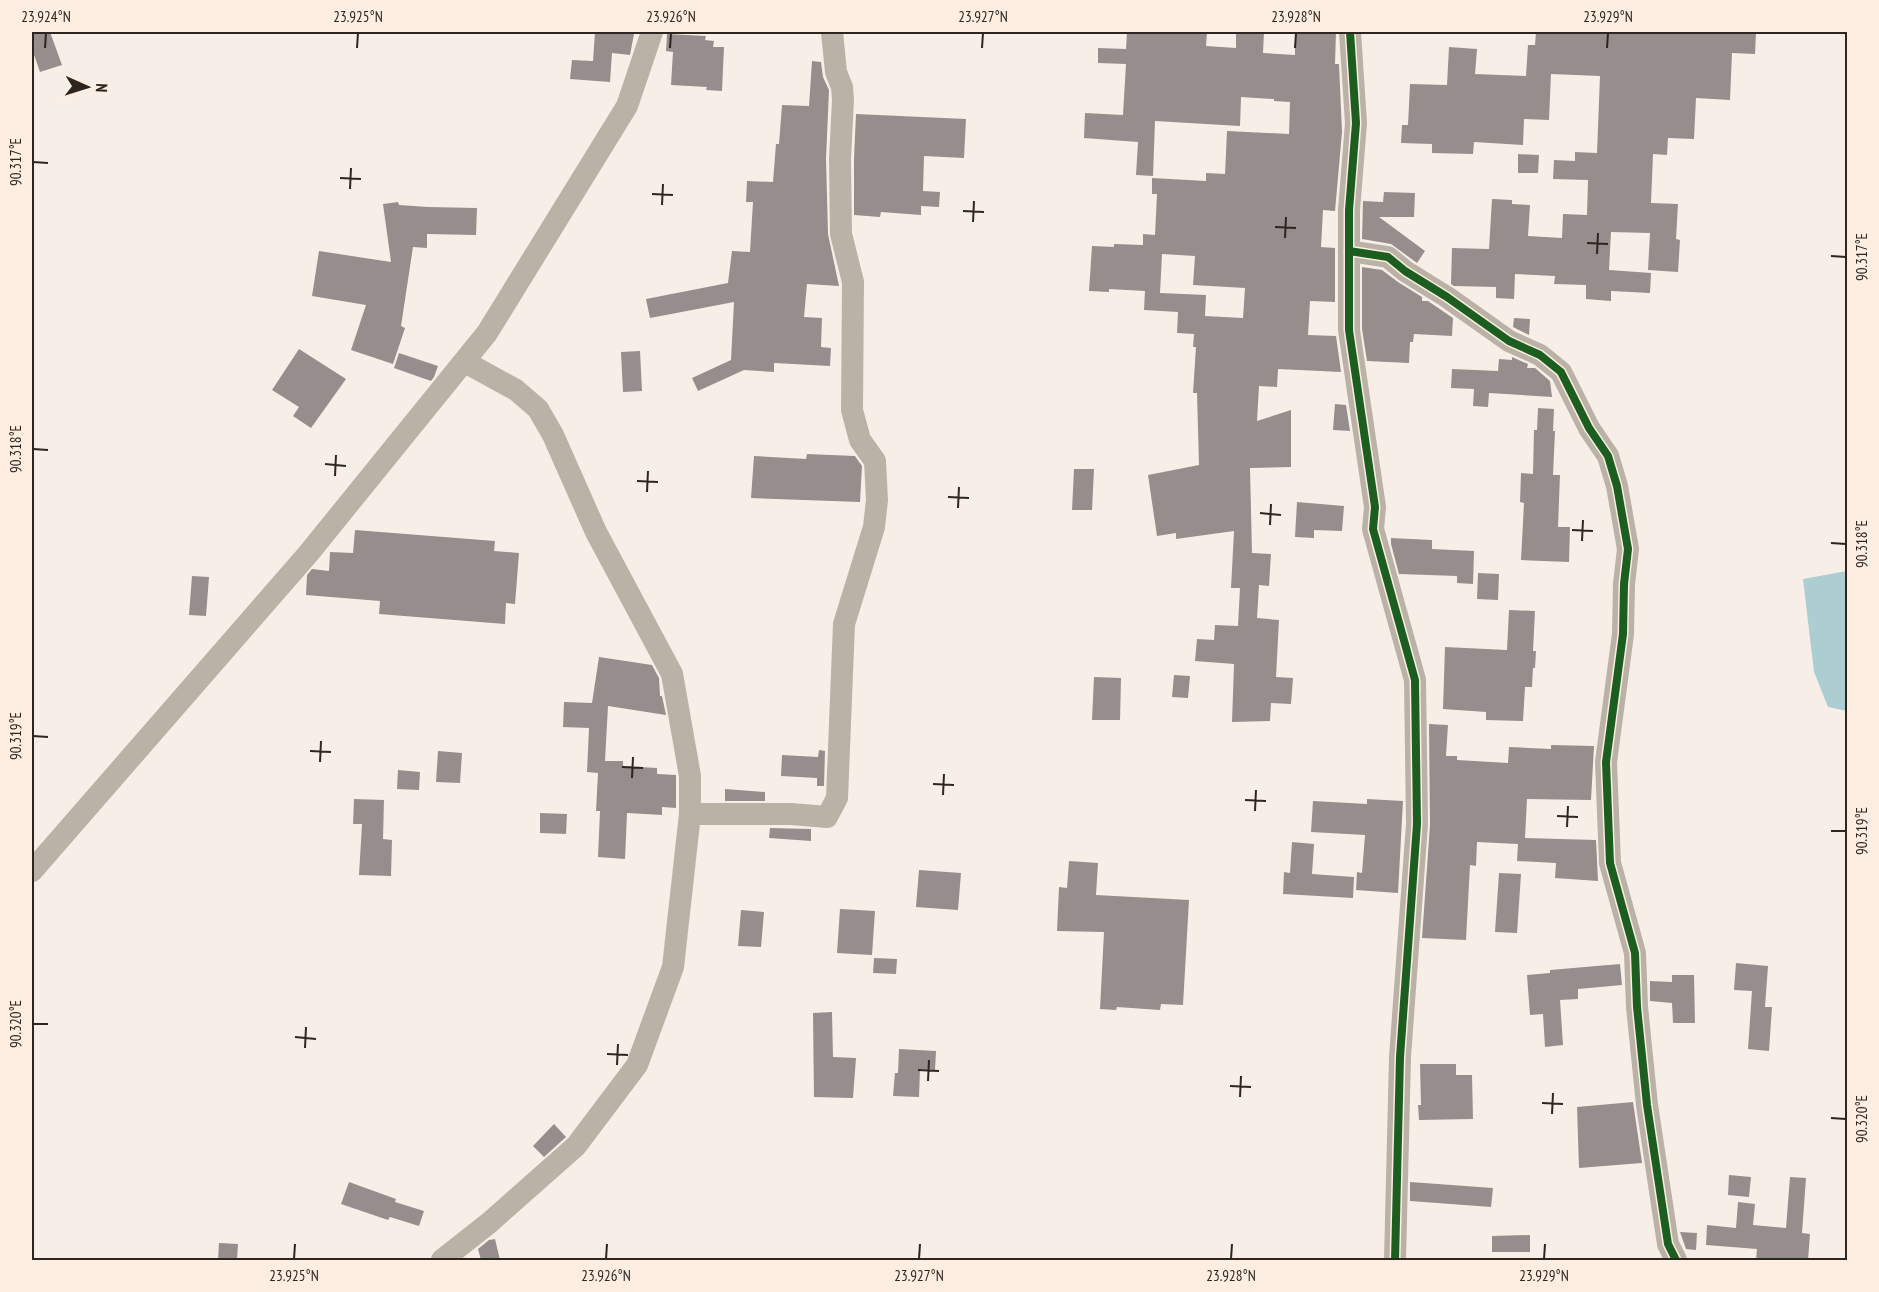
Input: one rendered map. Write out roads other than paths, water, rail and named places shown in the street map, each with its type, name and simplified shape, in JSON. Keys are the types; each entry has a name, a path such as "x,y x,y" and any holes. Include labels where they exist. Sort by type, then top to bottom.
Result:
{"street":[{"path":"32,871 308,554 488,333 627,106 652,32"},
{"path":"690,814 827,816 837,798 844,624 874,527 877,500 875,461 860,440 852,410 853,282 841,234 840,159 843,100 842,87 836,72 832,32"},
{"path":"1350,32 1356,123 1349,210 1350,330 1375,507 1372,529 1415,680 1417,824 1400,1057 1395,1260"},
{"path":"1349,251 1388,257 1509,341 1540,355 1561,372 1589,428 1608,456 1617,486 1628,549 1624,584 1623,634 1606,762 1610,863 1635,953 1637,1007 1647,1105 1668,1244 1676,1260"},
{"path":"442,1260 489,1223 576,1146 637,1065 673,967 690,814 690,776 672,674 596,531 553,435 538,409 516,390 465,362"}],"water":[{"path":"1848,571 1847,711 1828,707 1814,672 1803,579"}]}
